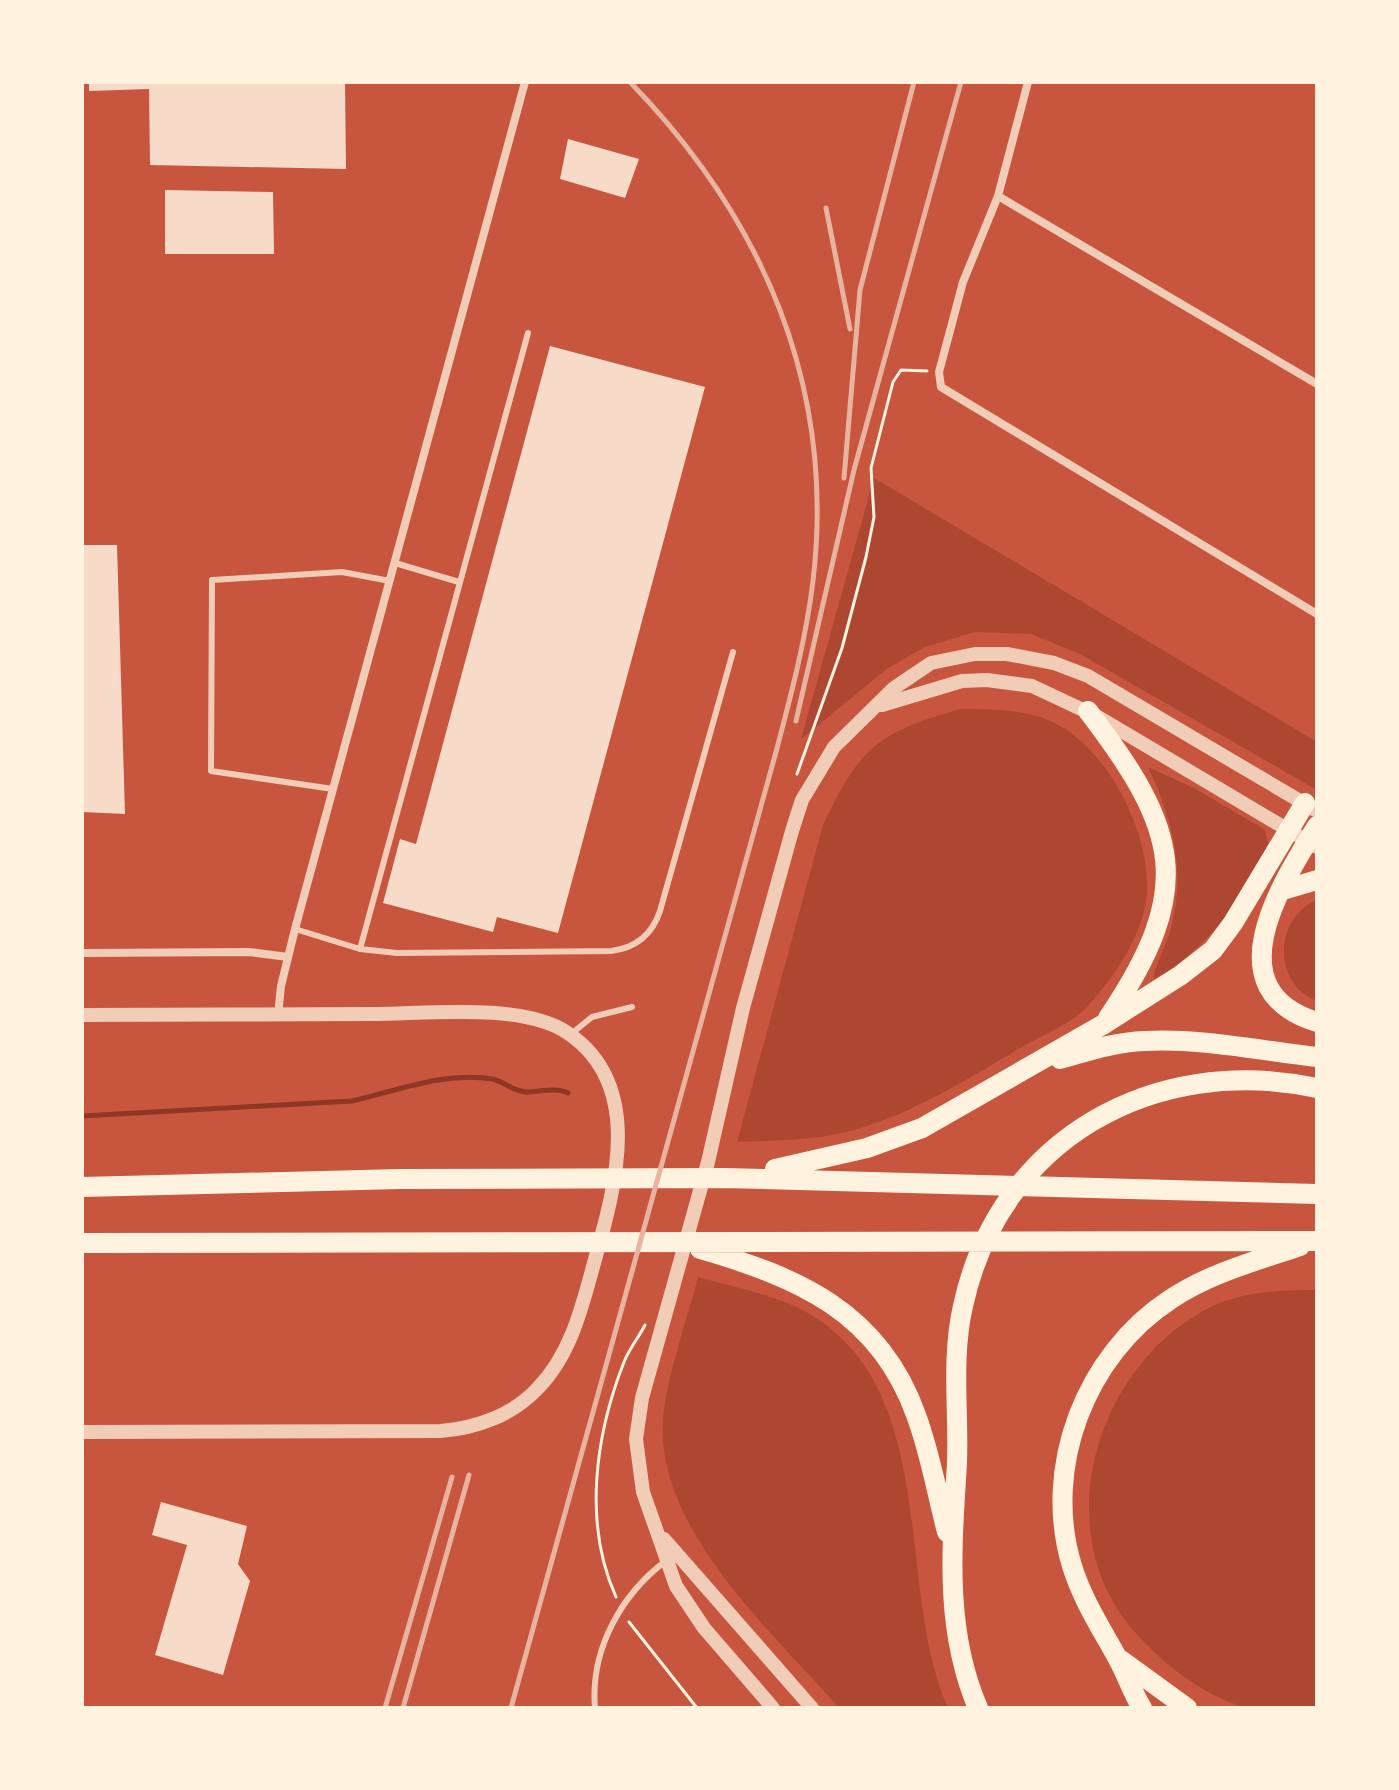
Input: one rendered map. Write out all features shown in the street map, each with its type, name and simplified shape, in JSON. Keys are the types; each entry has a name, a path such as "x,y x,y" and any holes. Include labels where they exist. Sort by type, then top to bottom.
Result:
{"highway":[{"path":"1088,711 1146,795 1159,829 1165,868 1164,904 1154,939 1138,974 1104,1024"},
{"path":"724,1178 807,1163 889,1141 922,1128 1104,1024 1213,950 1244,906 1289,830 1311,807"},
{"path":"1314,838 1262,933 1263,970 1281,1001 1317,1022"},
{"path":"1283,890 1317,880"},
{"path":"1003,1082 1061,1058 1109,1045 1144,1041 1198,1043 1317,1057"},
{"path":"978,1708 957,1639 952,1552 960,1320 981,1248 1014,1191 1049,1154 1087,1124 1157,1091 1228,1079 1266,1080 1317,1088"},
{"path":"82,1187 724,1178 1317,1194"},
{"path":"82,1243 677,1243 706,1246 1029,1240 1316,1241"},
{"path":"1142,1708 1118,1658 1085,1602 1065,1532 1065,1470 1078,1413 1115,1351 1156,1309 1205,1280 1316,1241"},
{"path":"706,1246 809,1288 849,1315 885,1355 917,1415 952,1552"},
{"path":"1118,1658 1187,1708"}],"street":[{"path":"278,1015 295,929 525,82"},
{"path":"1028,82 998,196 963,282 939,372 941,387 1317,614"},
{"path":"998,196 1317,384"},
{"path":"812,1708 672,1557 658,1533 637,1465 639,1412 708,1162 743,1008 802,800 834,747 874,707 931,663 992,653 1038,659 1098,681 1311,807"},
{"path":"874,707 949,684 987,680 1032,686 1088,711 1289,830 1314,838"},
{"path":"82,953 249,952 288,957"},
{"path":"82,1015 495,1015 537,1020 570,1035 589,1053 606,1081 617,1120 619,1155 612,1196 575,1327 548,1377 523,1402 492,1419 441,1431 82,1432"},
{"path":"672,1557 676,1586 690,1609 773,1708"}],"lane":[{"path":"360,949 528,333"},
{"path":"395,563 459,582"},
{"path":"333,789 211,771 212,580 342,572 390,581"},
{"path":"295,929 360,949 397,953 611,951 632,946 644,938 660,911 733,652"},
{"path":"570,1035 592,1017 632,1007"},
{"path":"595,1708 594,1692 607,1631 639,1584 672,1557"}],"path":[{"path":"803,758 842,648 866,557 874,517 871,468 893,382 901,370 924,371"},
{"path":"625,1616 697,1708"}],"shaded area":[{"path":"874,478 1317,742 1317,790 1080,654 1031,634 975,632 925,647 888,668 801,739"},
{"path":"960,709 1012,711 1043,718 1065,729 1104,766 1131,815 1141,841 1146,867 1145,907 1126,954 1087,1007 1064,1025 936,1096 892,1117 846,1132 805,1139 737,1142 823,825 836,799 848,777 874,747 909,726"},
{"path":"1148,767 1196,789 1265,830 1268,844 1250,882 1222,921 1189,955 1154,979 1171,928 1177,866 1170,826"},
{"path":"1317,900 1317,1001 1302,993 1292,981 1284,951 1286,935 1293,921 1303,909"},
{"path":"698,1277 768,1296 808,1313 850,1347 879,1390 897,1440 932,1659 948,1708 839,1708 752,1612 698,1538 678,1500 666,1460 663,1419 673,1367"},
{"path":"1317,1290 1317,1708 1252,1709 1207,1691 1173,1668 1152,1650 1120,1612 1111,1598 1096,1559 1089,1518 1091,1477 1101,1436 1118,1398 1142,1363 1171,1333 1205,1310 1232,1299 1274,1291"}],"building":[{"path":"89,82 345,82 346,169 150,165 149,89 89,91"},
{"path":"568,139 639,159 625,198 560,179"},
{"path":"165,190 273,192 274,254 165,254"},
{"path":"550,346 705,387 558,933 497,917 493,932 383,903 400,839 416,844"},
{"path":"82,545 117,545 125,814 82,812"},
{"path":"161,1502 247,1526 238,1564 250,1581 223,1675 155,1655 187,1545 152,1535"}],"waterway":[{"path":"82,1116 352,1101 421,1083 474,1077 492,1079 526,1092 553,1090 568,1093"}],"railway":[{"path":"511,1708 776,752 802,646 813,581 817,509 813,440 800,374 780,310 752,249 718,190 677,135 630,82"},
{"path":"844,478 860,290 914,82"},
{"path":"796,721 854,470 961,82"},
{"path":"826,208 850,329"},
{"path":"403,1708 469,1475"},
{"path":"385,1708 452,1477"}]}
